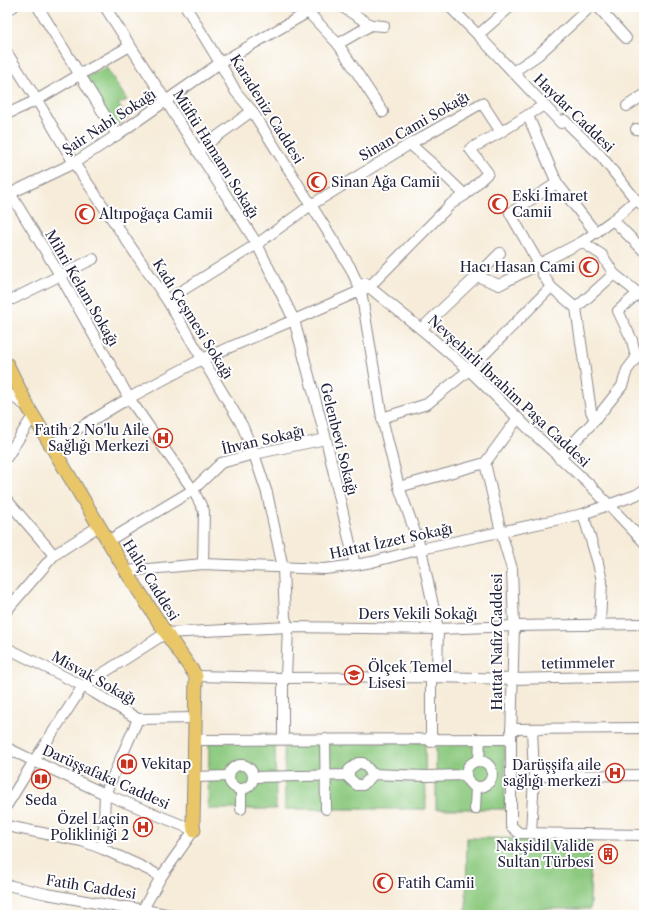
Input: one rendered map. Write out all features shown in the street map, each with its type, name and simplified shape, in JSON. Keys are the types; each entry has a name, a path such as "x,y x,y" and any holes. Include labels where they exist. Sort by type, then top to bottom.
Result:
{"main road":[{"name":"Haliç Caddesi","path":"7,364 30,412 126,571 166,634 196,676"},
{"path":"194,830 196,676"}],"street":[{"path":"7,10 13,7"},
{"path":"38,7 117,135"},
{"name":"Müftü Hamamı Sokağı","path":"105,7 256,244 294,320"},
{"name":"Karadeniz Caddesi","path":"186,7 236,92 252,111 350,266"},
{"name":"Şair Nabi Sokağı","path":"9,194 74,163 220,63 317,7"},
{"path":"342,7 371,25 384,26"},
{"name":"Haydar Caddesi","path":"450,7 561,123 564,120 601,156 640,203"},
{"path":"478,35 510,7"},
{"path":"513,72 538,55 590,7"},
{"path":"598,7 626,38"},
{"path":"308,12 338,44 383,112"},
{"path":"338,44 371,25"},
{"path":"7,114 37,100 130,46"},
{"name":"Kadı Çeşmesi Sokağı","path":"7,53 74,163 167,300 242,425 254,454 267,493 283,568 285,618 288,627 283,735"},
{"path":"627,106 644,95"},
{"name":"Sinan Cami Sokağı","path":"167,300 256,244 311,205 410,144 482,103 501,132"},
{"path":"51,445 129,398 202,359 365,289 451,204 465,196 488,174 470,149 528,116 544,105"},
{"path":"197,151 252,111"},
{"path":"528,116 557,183 596,233"},
{"path":"410,144 465,196"},
{"path":"557,183 510,213 539,264 550,287 576,308 591,411 595,420"},
{"name":"Mihri Kelam Sokağı","path":"9,194 60,275 129,398 193,490 204,511 203,564"},
{"path":"478,276 498,285 582,242 640,203"},
{"path":"613,220 644,251"},
{"path":"559,458 595,420 622,386 627,370 636,358 632,340 618,311 641,297 614,274 602,255 582,242"},
{"path":"421,329 478,276 500,253"},
{"path":"12,298 93,259"},
{"name":"Nevşehirli İbrahim Paşa Caddesi","path":"350,266 365,289 421,329 468,370 559,458 590,485 644,542"},
{"path":"576,308 614,274"},
{"path":"382,418 427,404 468,370 550,287"},
{"path":"365,289 382,418 399,487 421,550 438,629 431,740"},
{"name":"Gelenbevi Sokağı","path":"294,320 326,440 354,566"},
{"path":"7,393 30,412 7,457"},
{"path":"399,487 485,463 518,418"},
{"name":"İhvan Sokağı","path":"108,541 193,490 220,463 254,454 326,440"},
{"name":"Hattat Nafiz Caddesi","path":"485,463 501,532 512,569 514,626 510,774 511,826 519,833 531,833"},
{"name":"Hattat İzzet Sokağı","path":"126,571 203,564 325,569 354,566 583,514 636,495 644,490"},
{"path":"7,500 54,555"},
{"path":"583,514 602,581 600,624"},
{"path":"7,610 54,555 99,526"},
{"name":"Ders Vekili Sokağı","path":"166,634 288,627 438,629 644,624"},
{"path":"7,805 83,686 166,634"},
{"name":"Misvak Sokağı","path":"7,648 83,686 138,719 195,718"},
{"name":"tetimmeler","path":"196,676 285,678 434,677 512,679 644,676"},
{"path":"103,849 105,794 138,719"},
{"path":"195,740 480,739 532,729 644,728"},
{"path":"532,729 534,776 531,833 644,835"},
{"path":"325,739 326,809"},
{"path":"479,761 480,739"},
{"name":"Darüşşafaka Caddesi","path":"7,748 105,794 194,830"},
{"path":"479,761 490,767 492,775 488,784 485,786 476,787 468,783 465,775 471,763 479,761"},
{"path":"358,763 363,763 371,774 372,777 363,785 358,785 349,778 349,770 358,763"},
{"path":"239,764 244,764 251,769 254,777 251,784 245,789 241,789 231,784 229,776 232,768 239,764"},
{"path":"371,774 426,776 465,775"},
{"path":"492,775 510,774"},
{"path":"254,777 349,775"},
{"path":"534,776 644,775"},
{"path":"195,777 229,776"},
{"path":"474,809 476,787"},
{"path":"241,789 241,809"},
{"path":"7,826 82,841 103,849 161,877"},
{"path":"143,909 161,877 194,830"},
{"name":"Fatih Caddesi","path":"7,885 118,911 127,907 172,915"}],"green space":[{"path":"106,67 127,100 118,104 128,118 112,128 82,80"},
{"path":"275,742 276,809 208,809 209,743"},
{"path":"284,742 425,742 426,809 285,809"},
{"path":"436,742 505,742 505,809 436,809"},
{"path":"467,838 591,839 590,909 514,909 514,915 466,915"}],"place":[{"name":"Sinan Ağa Camii","path":"317,182"},
{"name":"Eski İmaret Camii","path":"498,204"},
{"name":"Altıpoğaça Camii","path":"85,214"},
{"name":"Hacı Hasan Cami","path":"589,267"},
{"name":"Fatih 2 No'lu Aile Sağlığı Merkezi","path":"163,438"},
{"name":"Ölçek Temel Lisesi","path":"354,675"},
{"name":"Vekitap","path":"127,764"},
{"name":"Darüşşifa aile sağlığı merkezi","path":"615,773"},
{"name":"Seda","path":"41,779"},
{"name":"Özel Laçin Polikliniği 2","path":"143,827"},
{"name":"Nakşidil Valide Sultan Türbesi","path":"608,854"},
{"name":"Fatih Camii","path":"383,883"}]}
